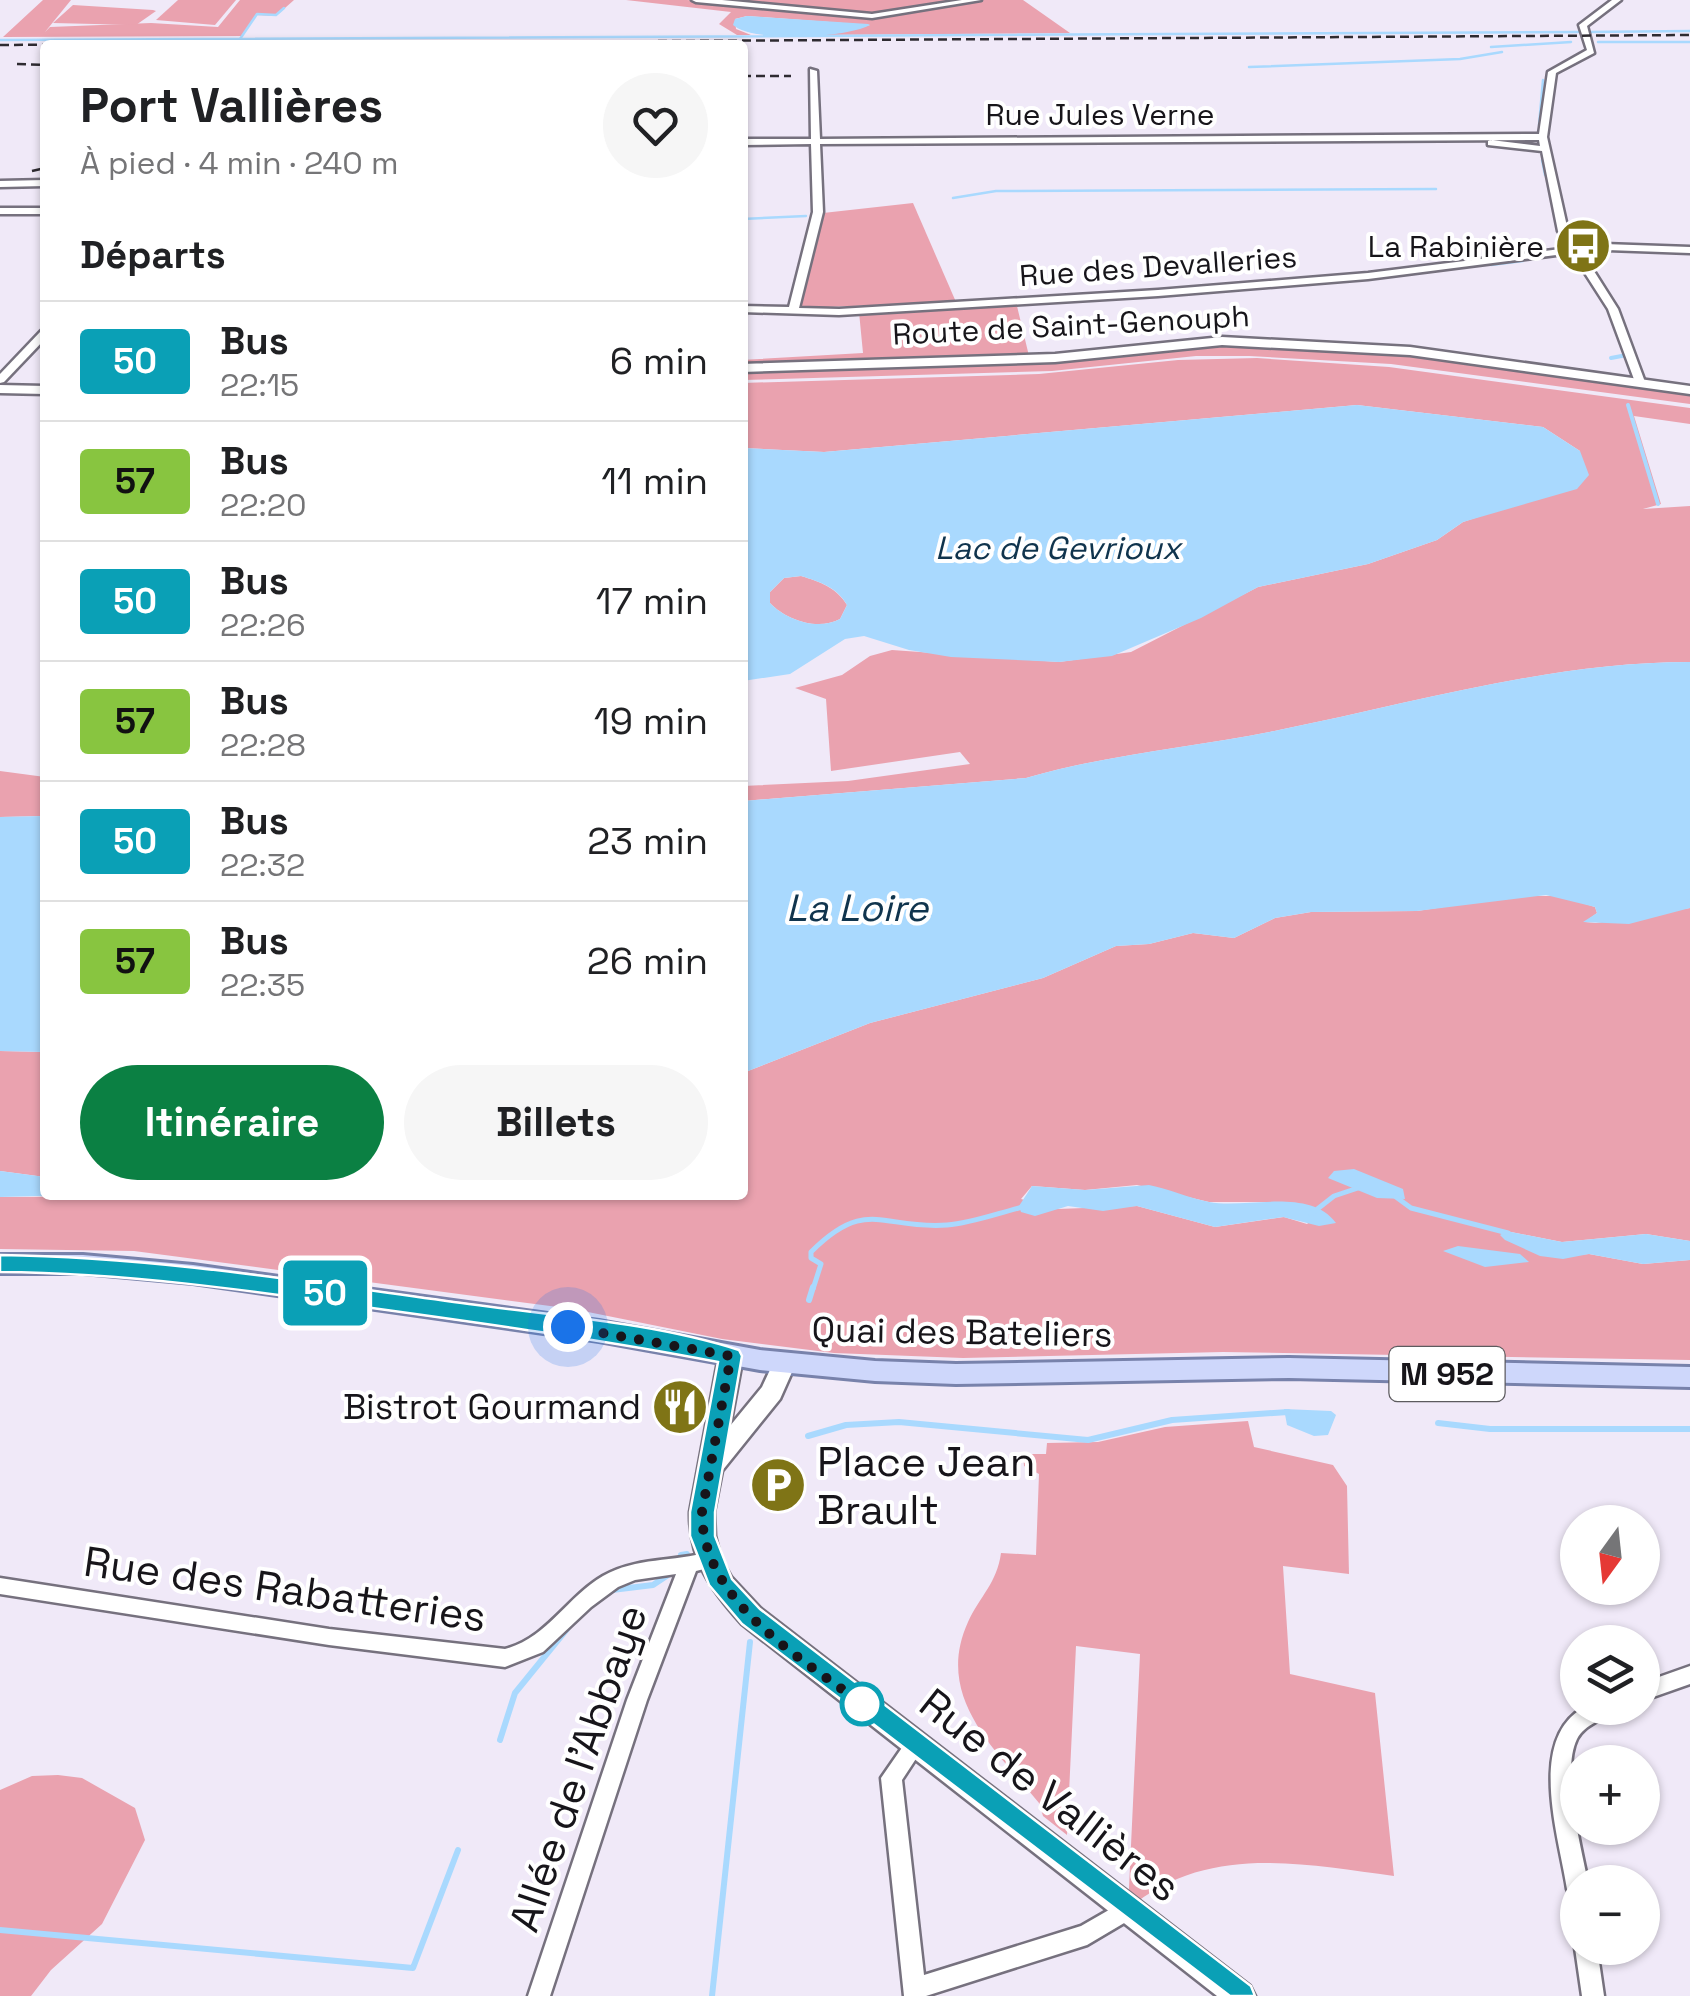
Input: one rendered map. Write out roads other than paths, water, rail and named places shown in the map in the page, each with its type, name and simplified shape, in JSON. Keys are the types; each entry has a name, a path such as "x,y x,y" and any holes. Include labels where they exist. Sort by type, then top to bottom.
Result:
{"main road":[{"name":"Quai des Bateliers","path":"0,1264 83,1264 193,1274 599,1331 731,1356 917,1374 1203,1368 1690,1377"}],"street":[{"path":"696,0 872,16 977,0"},
{"path":"1617,0 1583,25 1591,50 1552,72 1544,137 1563,230 1613,309 1640,382"},
{"path":"793,312 817,217 813,71"},
{"name":"Rue Jules Verne","path":"1458,137 1548,149"},
{"name":"Rue Jules Verne","path":"748,142 1544,137"},
{"path":"0,184 40,183"},
{"path":"0,211 40,211"},
{"name":"Rue des Devalleries","path":"748,309 793,312 1158,293 1383,274 1575,248 1690,250"},
{"path":"0,380 40,339"},
{"name":"Route de Saint-Genouph","path":"748,368 1069,358 1222,342 1410,351 1690,390"},
{"path":"0,389 40,390"},
{"name":"Rue de Vallières","path":"731,1356 702,1512 699,1562 751,1616 1240,1996"},
{"name":"Rue de Vallières","path":"712,1466 772,1392 784,1363"},
{"name":"Rue des Rabatteries","path":"0,1586 329,1638 505,1658 526,1654 542,1644 610,1581 659,1566 699,1562"},
{"name":"Allée de l'Abbaye","path":"539,1996 637,1700 699,1562"},
{"path":"1660,1686 1690,1676"},
{"path":"1575,1865 1560,1768 1563,1745 1577,1725"},
{"path":"915,1745 891,1778 917,1992 1086,1936 1128,1909"},
{"path":"1588,1965 1593,1996"}],"water":[{"path":"747,16 870,25 841,33 779,36 744,31 733,25 735,19"},
{"name":"Lac de Gevrioux","path":"1357,405 1543,427 1580,451 1589,475 1577,489 1463,522 1437,540 1368,564 1258,587 1201,618 1112,656 1059,662 951,657 909,650 864,636 845,639 790,674 748,680 748,448 824,452","holes":["801,576 827,586 847,605 840,619 831,622 803,622 770,603 770,592 784,578"]},
{"name":"La Loire","path":"1690,662 1690,908 1629,924 1583,922 1597,913 1595,907 1546,895 1417,911 1311,912 1275,918 1234,938 1193,933 1149,944 1116,946 1043,978 870,1023 748,1071 748,801 1026,778 1534,676"},
{"path":"40,816 40,1052 0,1051 0,817"},
{"path":"1354,1169 1403,1189 1405,1199 1377,1198 1328,1178 1334,1171"},
{"path":"0,1171 40,1176 40,1196 0,1197"},
{"path":"1149,1185 1209,1202 1294,1202 1324,1212 1336,1223 1319,1226 1283,1217 1215,1227 1137,1206 1103,1211 1068,1206 1035,1216 1021,1212 1019,1206 1032,1186 1085,1190"},
{"path":"1506,1231 1562,1242 1646,1234 1690,1241 1690,1260 1643,1264 1589,1254 1563,1259 1540,1256 1505,1240 1500,1235"},
{"path":"1458,1246 1520,1254 1529,1262 1485,1267 1443,1251"},
{"path":"1284,1409 1331,1411 1336,1415 1328,1435 1314,1436 1287,1425"}],"waterway":[{"path":"240,39 257,14 276,15 284,8"},
{"path":"1588,32 1690,31"},
{"path":"240,39 1578,32"},
{"path":"0,40 240,39"},
{"path":"1491,47 1571,42"},
{"path":"1598,42 1690,42"},
{"path":"1249,67 1460,59 1502,52"},
{"path":"1539,125 1543,80"},
{"path":"1542,160 1545,175"},
{"path":"1547,179 1551,191"},
{"path":"953,198 996,191 1436,189"},
{"path":"748,219 806,216"},
{"path":"1561,244 1563,248"},
{"path":"1491,265 1523,261"},
{"path":"1596,290 1607,309"},
{"path":"1190,294 1217,291"},
{"path":"1609,313 1614,324"},
{"path":"1613,322 1615,327"},
{"path":"1611,358 1627,355"},
{"path":"1628,405 1658,504"},
{"path":"1311,1214 1334,1196 1358,1188"},
{"path":"1396,1197 1411,1208 1508,1233"},
{"path":"813,1289 821,1264 811,1258 811,1252 847,1225 876,1219 947,1225 1023,1207"},
{"path":"809,1300 813,1287"},
{"path":"808,1436 846,1425 899,1422 1088,1440 1172,1420 1288,1412"},
{"path":"1438,1423 1490,1429 1690,1429"},
{"path":"681,1555 687,1554"},
{"path":"612,1590 653,1585 668,1575"},
{"path":"500,1740 515,1693 567,1629"},
{"path":"712,1996 750,1642"},
{"path":"0,1930 413,1968 458,1850"}],"railway":[{"path":"748,41 1690,35"},
{"path":"0,45 40,45"},
{"path":"17,64 40,65"},
{"path":"748,76 791,76"},
{"path":"32,171 40,169"}],"place":[{"name":"La Rabinière","path":"1583,246"},
{"name":"Bistrot Gourmand","path":"680,1407"},
{"name":"Place Jean Brault","path":"778,1485"}]}
